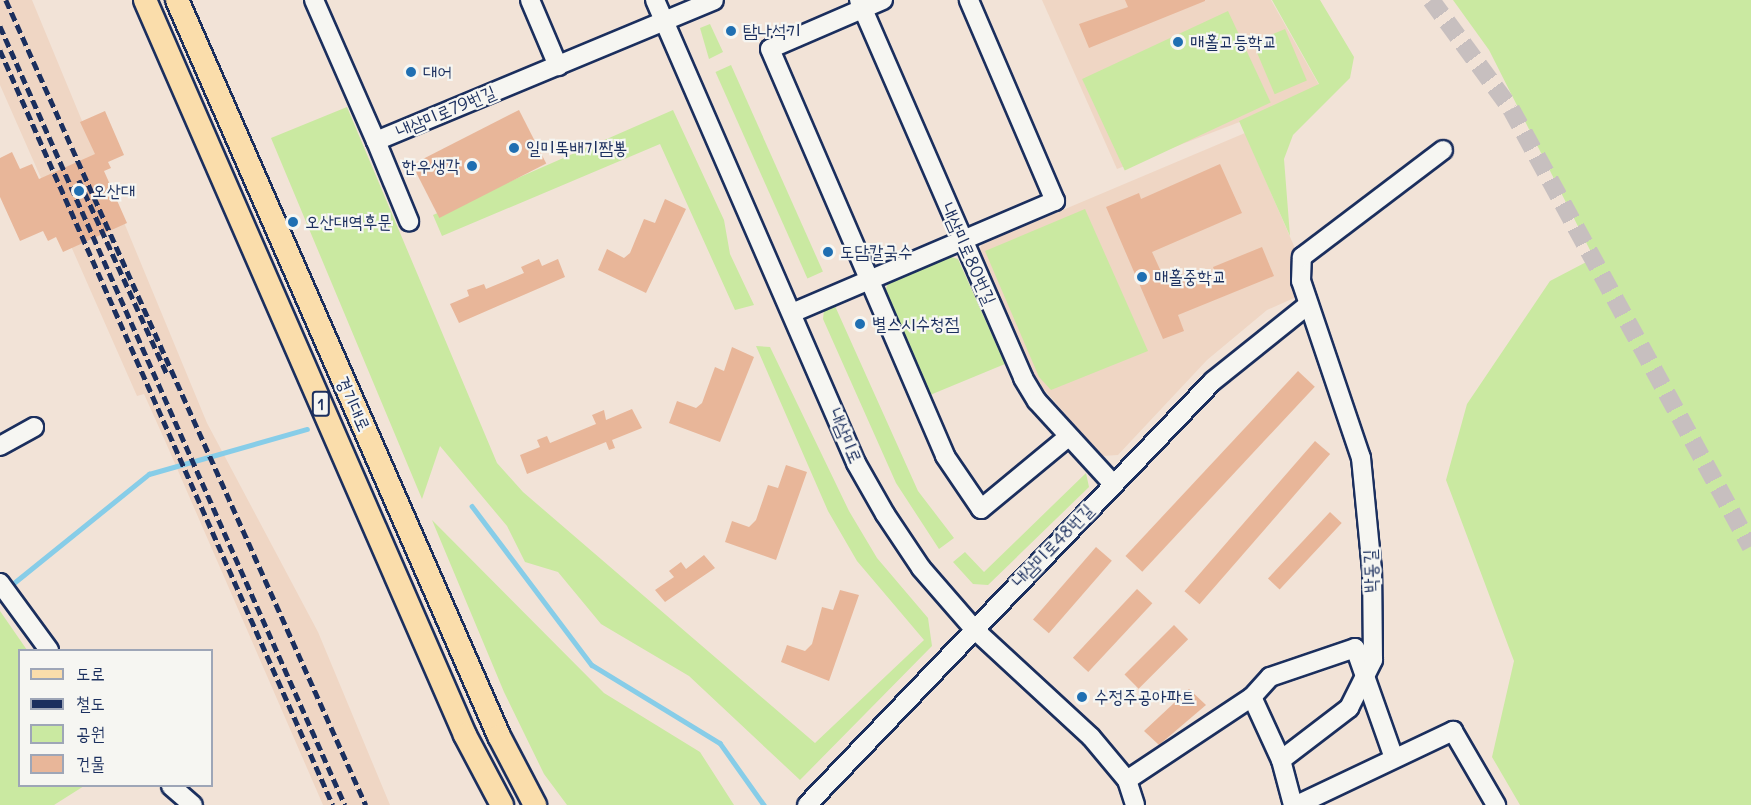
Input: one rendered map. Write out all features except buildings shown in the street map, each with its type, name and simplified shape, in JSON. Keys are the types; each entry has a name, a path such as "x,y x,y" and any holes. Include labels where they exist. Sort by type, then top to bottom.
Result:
{"main road":[{"name":"경기대로","path":"146,0 465,735 502,805"},
{"name":"경기대로","path":"177,0 499,736 535,805"}],"street":[{"name":"내삼미로79번길","path":"314,0 376,141 664,20"},
{"path":"530,0 558,66"},
{"name":"내삼미로","path":"656,0 856,463 885,514 921,568 974,629 1091,737 1127,780 1135,805"},
{"path":"664,20 714,0"},
{"path":"883,0 861,4 770,49 945,456 981,509 1068,437"},
{"path":"792,313 1055,201 969,0"},
{"name":"내삼미로80번길","path":"861,4 962,242 1023,378 1068,437 1113,484"},
{"path":"376,141 409,221"},
{"name":"박동길","path":"1281,760 1349,708 1366,681 1373,660 1365,486 1344,403 1301,281 1302,257 1443,150"},
{"name":"내삼미로48번길","path":"809,803 1113,484 1241,354 1308,305"},
{"path":"0,446 34,427"},
{"path":"0,583 48,649"},
{"path":"1127,780 1252,697 1270,677 1355,648 1394,758"},
{"path":"1252,697 1281,760 1295,805 1453,730 1496,805"},
{"path":"172,787 193,805"}],"shaded area":[{"path":"0,0 32,0 207,423 318,632 390,805 323,805 166,443 144,394 137,396 0,85"},
{"name":"매홀고등학교","path":"1042,0 1271,0 1319,85 1271,110 1117,169"},
{"name":"매홀중학교","path":"1245,133 1294,246 1294,298 1267,310 1207,360 1118,455 1102,456 1034,378 979,251 982,244"}],"green space":[{"path":"1272,0 1320,0 1354,57 1350,78 1293,135 1284,159 1290,236 1239,121 1319,84"},
{"path":"1453,0 1751,0 1751,805 1520,805 1492,757 1514,661 1446,480 1467,404 1550,281 1594,258 1489,50"},
{"path":"1228,11 1271,103 1125,171 1082,79"},
{"path":"710,24 723,52 709,59 700,28"},
{"path":"1285,29 1307,81 1275,94 1253,43"},
{"path":"731,65 823,271 807,278 715,72"},
{"path":"347,107 497,463 523,492 815,743 924,640 857,561 828,511 756,346 770,347 849,511 877,558 928,618 932,646 800,780 689,676 601,624 558,572 525,562 507,526 440,446 422,499 271,138"},
{"path":"673,110 724,220 730,254 754,305 735,310 660,144 442,236 433,215"},
{"path":"1085,209 1148,351 1051,390 1039,377 985,251"},
{"path":"948,256 958,259 1005,364 930,395 885,292 888,283"},
{"path":"835,306 918,491 954,538 939,549 896,483 823,319 824,310"},
{"path":"1086,473 1089,487 988,585 973,584 953,562 965,552 984,572"},
{"path":"432,520 604,693 700,752 734,805 567,805 544,774 504,692"},
{"path":"0,611 26,649 18,649 18,787 82,787 54,805 0,805"}],"waterway":[{"path":"15,582 149,474 307,429"},
{"path":"472,506 592,665 720,743 764,805"}],"tunnel":[{"path":"1431,0 1511,109 1751,547"}],"railway":[{"path":"6,0 366,805"},
{"path":"0,26 345,805"},
{"path":"0,50 333,805"},
{"path":"79,180 167,374"}],"place":[{"name":"탐나석기","path":"731,31"},
{"name":"매홀고등학교","path":"1178,42"},
{"name":"대어","path":"411,72"},
{"name":"일미뚝배기짬뽕","path":"514,148"},
{"name":"한우생각","path":"472,166"},
{"name":"오산대","path":"79,191"},
{"name":"오산대역후문","path":"293,222"},
{"name":"도담칼국수","path":"828,252"},
{"name":"매홀중학교","path":"1142,277"},
{"name":"별스시수청점","path":"860,324"},
{"name":"수정주공아파트","path":"1082,697"}]}
